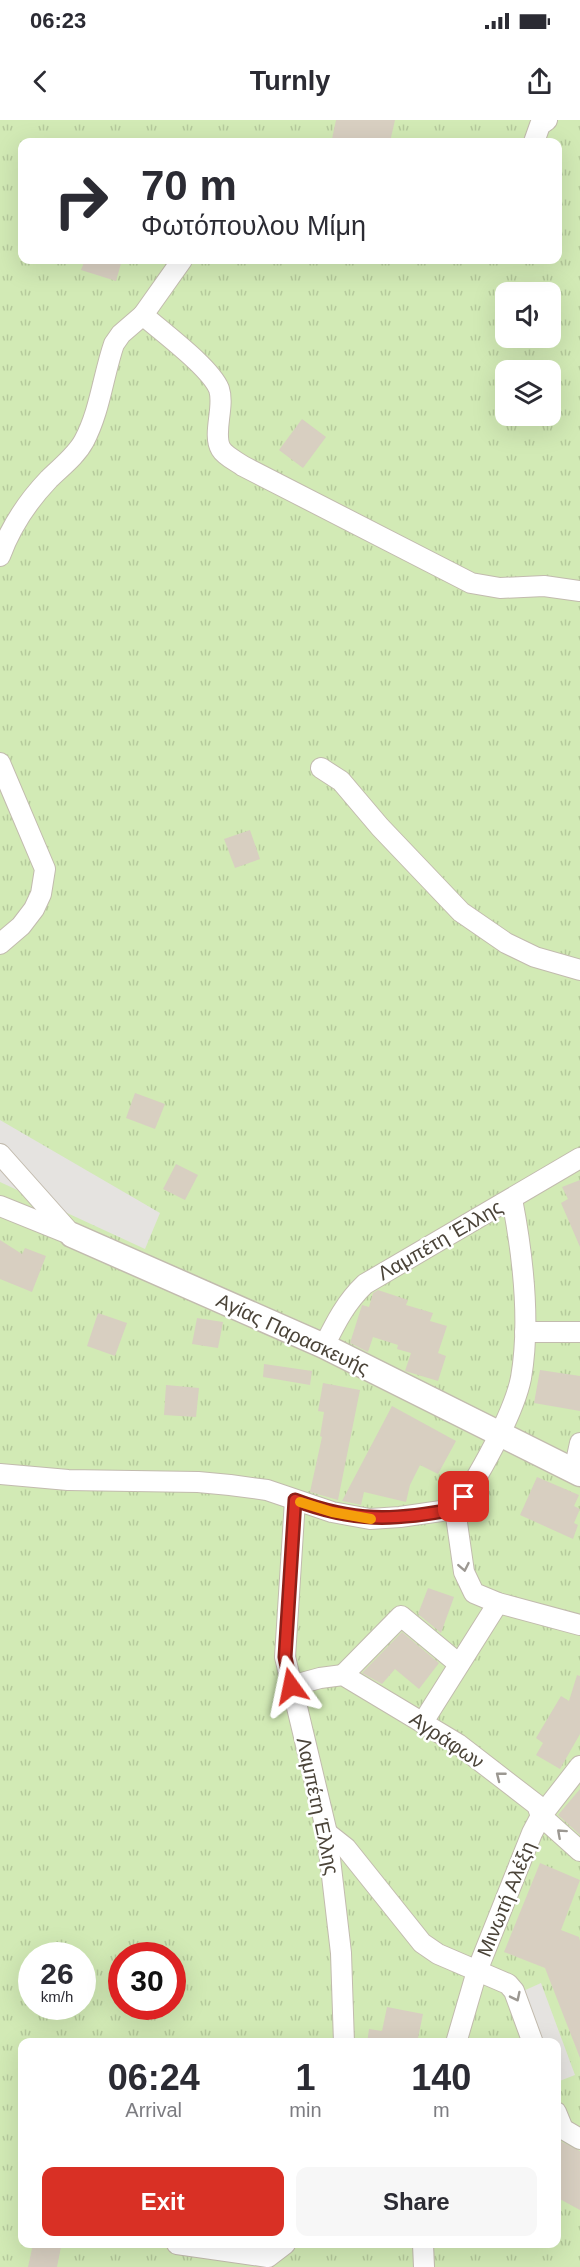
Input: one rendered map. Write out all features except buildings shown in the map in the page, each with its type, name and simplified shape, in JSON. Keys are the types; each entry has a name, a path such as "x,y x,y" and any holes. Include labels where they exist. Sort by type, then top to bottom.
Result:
{"street":[{"path":"535,138 540,125 547,120"},
{"path":"0,556 7,536 30,500 83,443 92,424 114,344 121,334 143,315 179,264"},
{"path":"143,315 210,375 219,390 221,404 218,442 222,451 243,466 471,583 500,588 544,586 580,591"},
{"path":"0,763 45,869 41,894 34,909 21,926 0,944"},
{"path":"321,768 341,781 380,827 461,912 506,943 535,957 580,970"},
{"path":"0,1154 72,1235"},
{"name":"Λαμπέτη Έλλης","path":"324,1346 350,1298 365,1284 580,1158"},
{"path":"512,1199 520,1240 525,1332 520,1380 499,1434 482,1468 455,1509 464,1572 470,1589 481,1598 580,1625"},
{"name":"Αγίας Παρασκευής","path":"0,1206 72,1235 324,1346 577,1473"},
{"path":"525,1332 580,1332"},
{"path":"577,1473 580,1443"},
{"path":"0,1474 68,1480 198,1482 267,1490 332,1512 370,1519 455,1509"},
{"name":"Λαμπέτη Έλλης","path":"295,1500 285,1657 327,1833 341,1953 344,2038"},
{"path":"423,1722 498,1603"},
{"path":"291,1686 320,1678 343,1675 401,1616 459,1664"},
{"name":"Αγράφων","path":"343,1675 458,1744 537,1805 541,1816 580,1851"},
{"name":"Μινωτή Αλέξη","path":"457,2038 477,1971 524,1853 541,1816 580,1766"},
{"path":"327,1833 346,1848 422,1944 438,1954 508,1984 514,1991 531,2038"},
{"path":"561,2124 563,2129 580,2139"},
{"path":"205,2248 268,2257 280,2248"},
{"path":"423,2248 424,2267"}],"green space":[{"path":"0,120 580,120 580,2267 0,2267"}],"shaded area":[{"path":"0,1120 160,1213 145,1249 0,1182"},
{"path":"541,1983 575,2075 561,2080 561,2038 538,2038 521,1992"}],"slow traffic":[{"path":"300,1502 348,1516 371,1519"}],"route":[{"path":"291,1686 285,1657 295,1500 332,1512 370,1519 455,1509 464,1497"}]}
